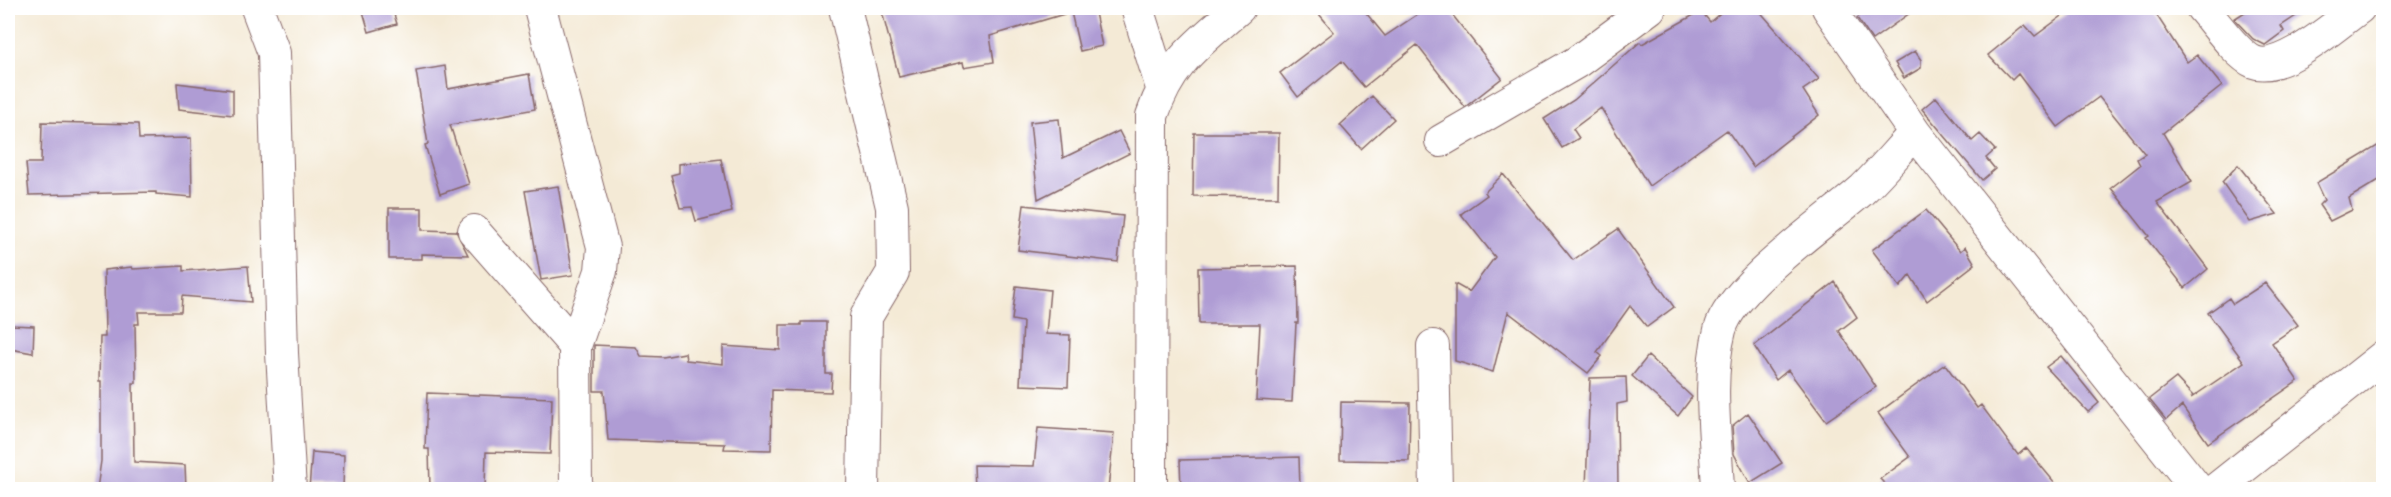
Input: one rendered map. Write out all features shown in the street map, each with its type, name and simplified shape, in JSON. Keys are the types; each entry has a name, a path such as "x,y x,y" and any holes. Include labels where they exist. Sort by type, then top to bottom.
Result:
{"street":[{"path":"256,8 274,53 282,342 290,489"},
{"path":"540,8 603,247 601,271 575,346 576,489"},
{"path":"845,8 892,207 893,272 866,317 863,489"},
{"path":"1137,8 1162,88"},
{"path":"1151,489 1152,116 1162,88 1184,56 1239,8"},
{"path":"1441,141 1577,62 1650,8"},
{"path":"1828,8 1915,133 2198,489"},
{"path":"2202,8 2237,48 2254,62 2272,63 2286,59 2359,8"},
{"path":"1718,489 1714,373 1720,329 1733,302 1753,282 1864,188 1915,133"},
{"path":"474,231 575,346"},
{"path":"1433,346 1436,489"},
{"path":"2215,489 2384,356"}],"building":[{"path":"362,8 392,8 397,24 369,32"},
{"path":"881,8 1094,8 1102,46 1080,51 1071,12 990,36 994,62 964,67 963,62 899,77"},
{"path":"1314,8 1362,8 1385,36 1427,8 1447,8 1502,78 1465,107 1417,45 1364,87 1342,61 1298,97 1280,73 1334,32"},
{"path":"1726,8 1757,8 1819,79 1803,90 1819,115 1753,167 1727,130 1649,186 1601,108 1573,129 1579,138 1562,148 1544,119 1574,100 1640,42 1642,44 1701,11 1710,22"},
{"path":"1870,8 1917,8 1872,40 1857,18"},
{"path":"2073,8 2152,8 2187,62 2197,55 2222,86 2163,133 2192,182 2157,202 2208,269 2185,288 2146,238 2149,236 2111,188 2140,165 2137,159 2145,154 2099,97 2058,127 2018,74 2012,80 1988,55 2025,25 2035,36"},
{"path":"2251,8 2308,8 2281,26 2284,31 2265,45 2253,39 2234,19"},
{"path":"1915,51 1921,60 1921,68 1904,78 1895,63"},
{"path":"445,66 448,89 529,74 535,109 450,125 469,184 440,194 425,145 428,144 416,71"},
{"path":"177,83 233,90 233,115 179,109"},
{"path":"1372,96 1394,119 1361,149 1340,125"},
{"path":"1936,97 1972,141 1980,134 1995,150 1986,158 1995,169 1982,180 1922,109"},
{"path":"1059,119 1063,158 1119,131 1130,153 1038,199 1030,122"},
{"path":"42,122 138,124 139,139 191,138 192,197 156,194 156,192 29,195 26,163 41,163"},
{"path":"1194,133 1279,133 1278,197 1193,196"},
{"path":"2384,142 2384,177 2349,198 2352,210 2330,221 2319,205 2324,200 2316,183"},
{"path":"721,159 732,212 696,221 692,207 680,208 671,175 679,173 679,164"},
{"path":"2238,165 2277,214 2250,222 2222,182"},
{"path":"1503,174 1573,260 1618,229 1674,307 1647,327 1630,306 1597,352 1602,356 1588,373 1508,312 1493,372 1455,361 1455,284 1469,292 1495,257 1461,214 1487,195 1485,192"},
{"path":"558,186 573,275 541,280 525,191"},
{"path":"1024,205 1123,216 1118,262 1018,250"},
{"path":"389,208 422,208 422,230 456,231 468,255 422,254 422,259 389,259"},
{"path":"1926,210 1960,251 1965,247 1975,264 1927,301 1910,275 1900,287 1872,250"},
{"path":"183,266 183,271 248,266 251,302 182,296 181,312 138,312 139,324 135,324 136,383 133,383 134,462 185,465 186,489 97,489 101,461 100,337 105,337 104,270"},
{"path":"1297,266 1298,323 1296,323 1292,402 1256,400 1260,324 1199,324 1198,268"},
{"path":"1835,282 1857,317 1839,331 1876,387 1826,421 1788,370 1776,380 1754,346"},
{"path":"2265,283 2298,325 2272,343 2298,381 2208,443 2182,406 2166,420 2149,399 2176,378 2193,396 2191,398 2244,362 2208,313 2229,298 2233,304"},
{"path":"1016,286 1050,290 1046,334 1070,335 1068,387 1020,385 1023,322 1012,320"},
{"path":"801,322 826,322 826,374 832,374 831,392 772,390 771,450 724,449 725,444 608,440 604,391 594,391 594,345 636,347 641,356 663,357 685,353 686,360 723,364 723,346 780,350 780,325 801,325"},
{"path":"10,325 34,326 33,353 10,349"},
{"path":"1648,356 1692,397 1678,416 1632,376"},
{"path":"2061,356 2099,403 2088,412 2046,367"},
{"path":"1945,364 1977,408 1981,405 2018,455 2026,448 2060,489 1890,489 1880,479 1910,457 1878,413"},
{"path":"1626,377 1627,402 1617,404 1618,489 1586,489 1590,378"},
{"path":"427,393 552,398 550,454 486,452 485,489 430,489 429,449 425,449"},
{"path":"1341,402 1410,403 1409,461 1340,460"},
{"path":"1748,413 1782,463 1750,483 1734,454 1732,426"},
{"path":"1038,428 1114,433 1108,489 975,489 974,465 1034,466"},
{"path":"312,452 344,455 343,489 309,489"},
{"path":"1299,457 1300,489 1181,489 1180,460"}]}
